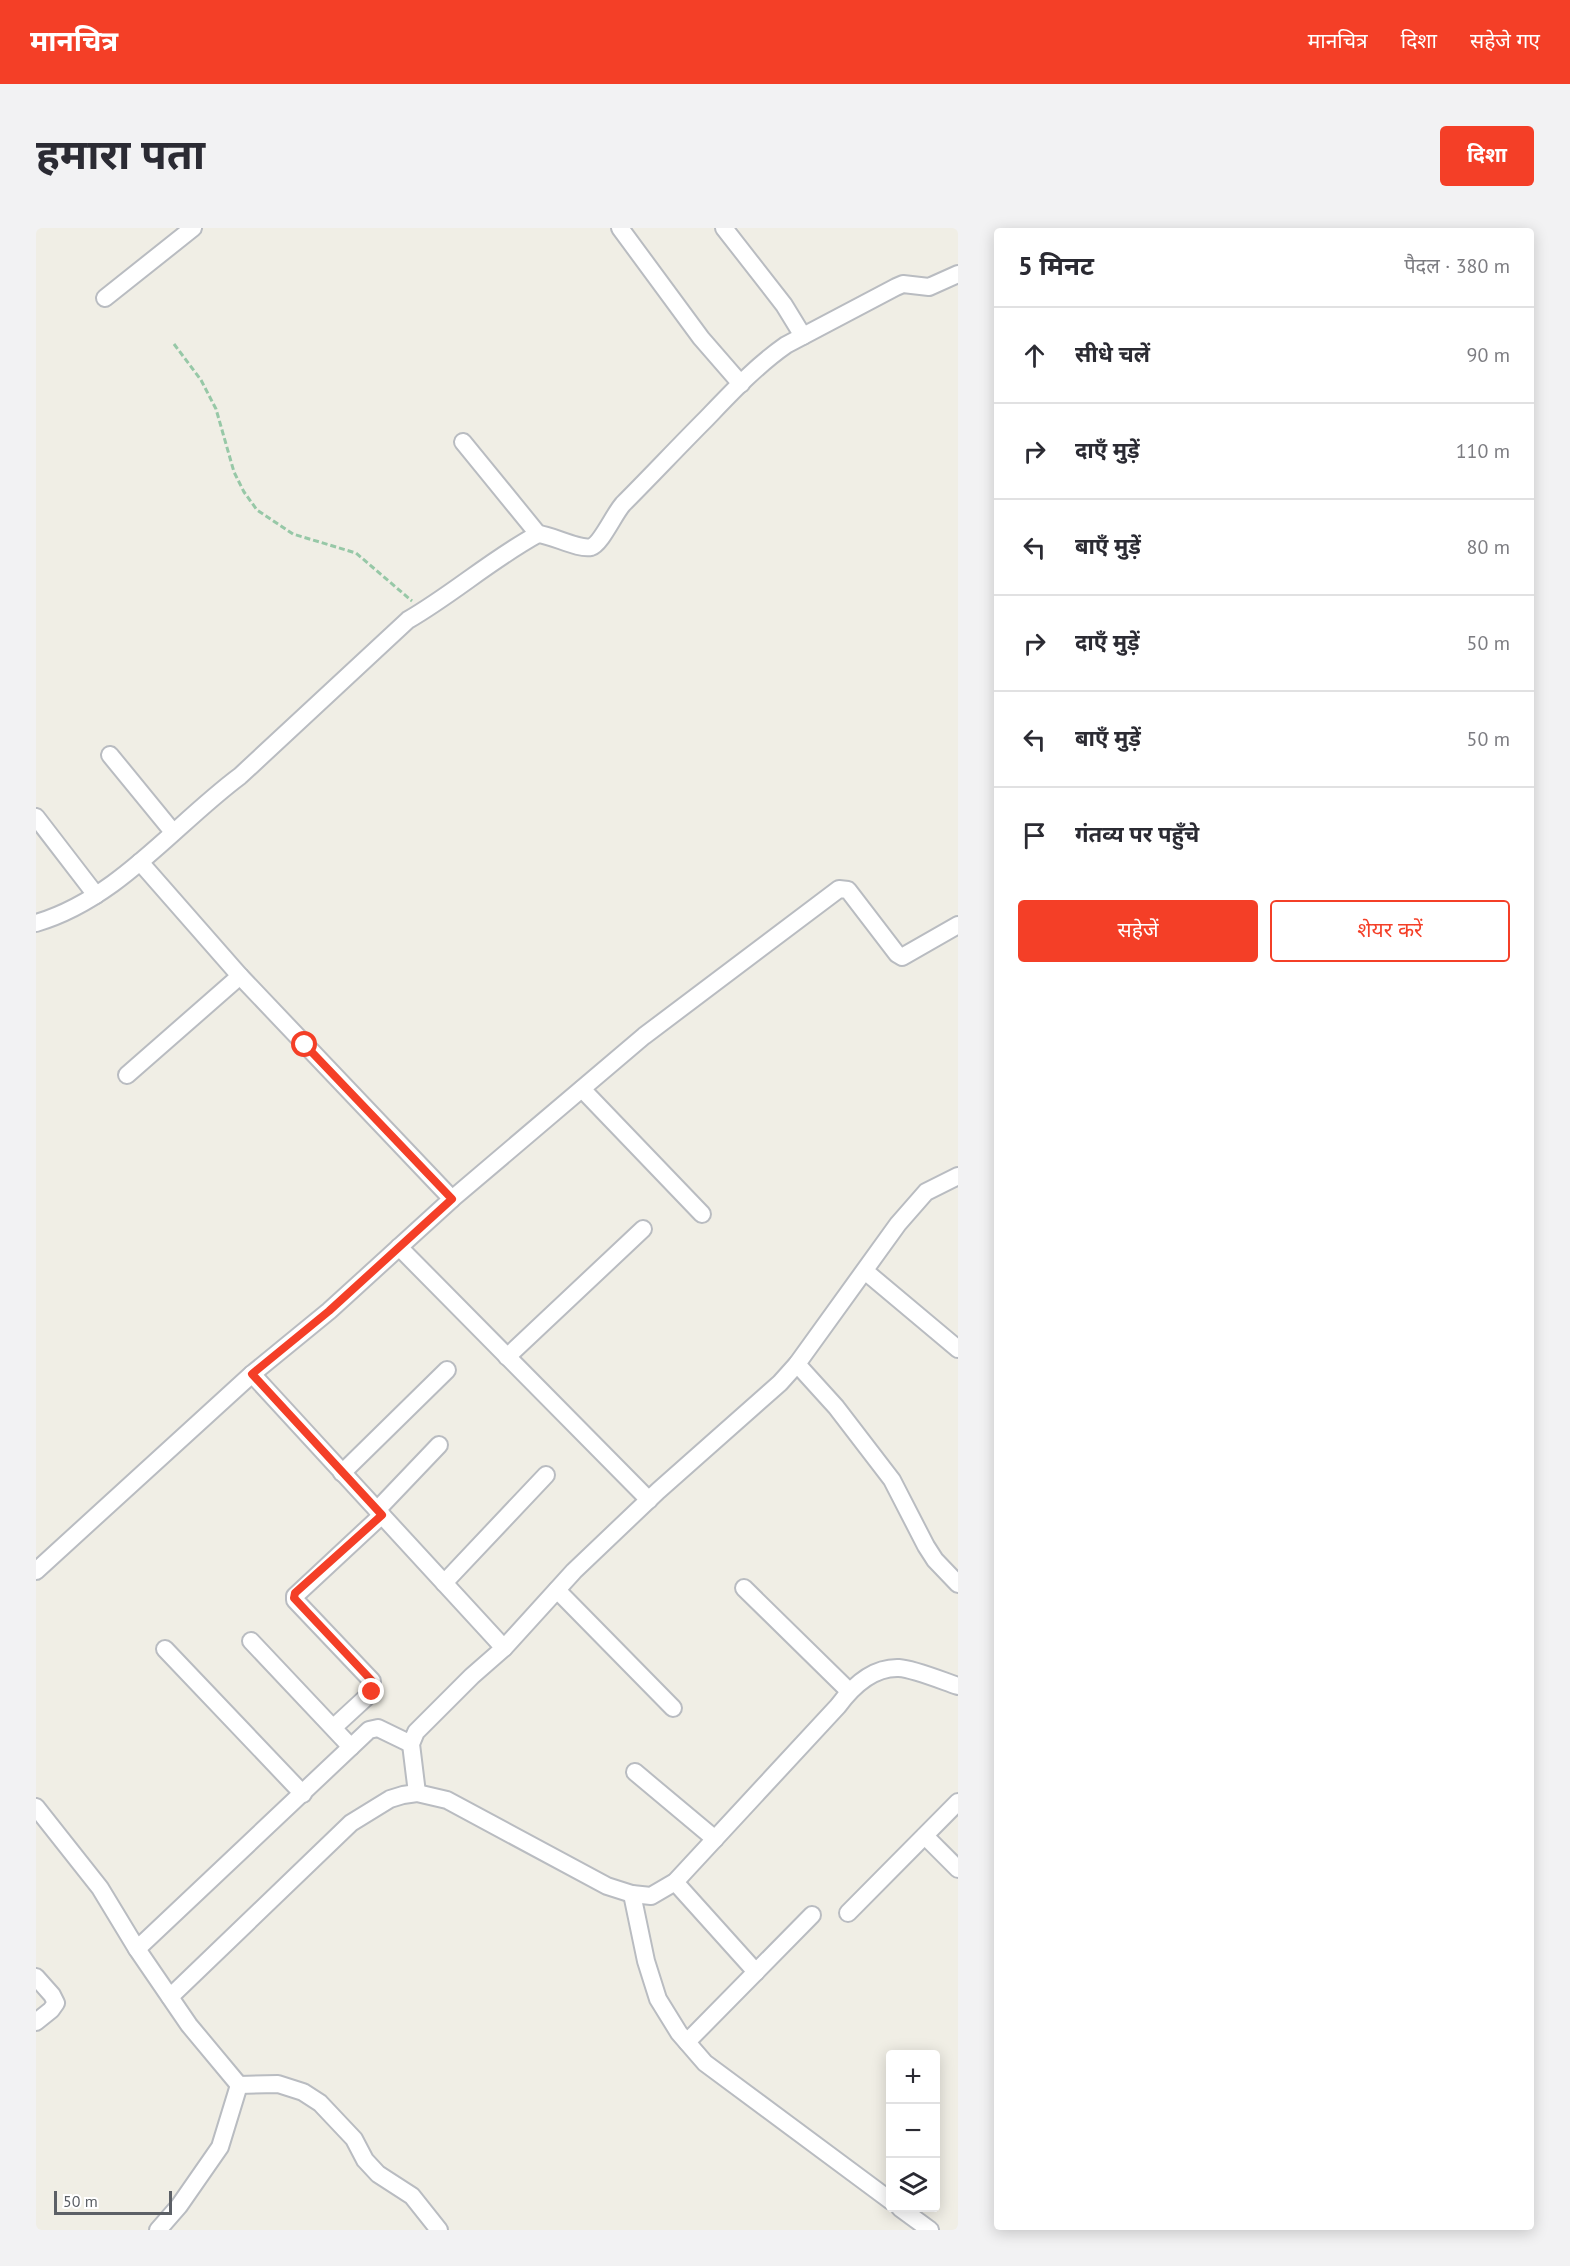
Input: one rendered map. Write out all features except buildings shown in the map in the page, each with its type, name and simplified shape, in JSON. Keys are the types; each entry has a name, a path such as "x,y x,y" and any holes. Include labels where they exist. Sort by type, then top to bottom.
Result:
{"street":[{"path":"105,298 193,228"},
{"path":"620,228 701,338 741,384"},
{"path":"724,228 784,305 803,336"},
{"path":"36,923 66,914 140,862 213,796 240,776 408,620 511,550 538,534 550,535 583,547 590,547 599,541 618,509 772,355 896,287 903,284 929,287 958,274"},
{"path":"463,442 538,534"},
{"path":"110,754 173,832"},
{"path":"36,818 96,895"},
{"path":"140,862 240,976 452,1199"},
{"path":"36,1571 252,1374 329,1311 452,1199 644,1036 840,888 849,890 897,954 902,957 958,924"},
{"path":"127,1075 240,976"},
{"path":"582,1089 702,1214"},
{"path":"417,1793 411,1744 416,1732 472,1676 504,1648 574,1571 649,1500 780,1383 797,1364 898,1224 926,1192 958,1176"},
{"path":"507,1357 643,1229"},
{"path":"399,1247 649,1500"},
{"path":"865,1271 958,1349"},
{"path":"797,1364 836,1407 892,1480 926,1546 935,1560 958,1584"},
{"path":"342,1473 447,1370"},
{"path":"252,1374 504,1648"},
{"path":"334,1727 372,1692 372,1681 296,1600 295,1596 380,1513 439,1445"},
{"path":"444,1583 546,1475"},
{"path":"744,1588 849,1691"},
{"path":"557,1590 673,1708"},
{"path":"251,1641 351,1747"},
{"path":"165,1649 303,1794"},
{"path":"170,1997 351,1823 390,1799 417,1793 447,1800 607,1886 633,1894 651,1896 675,1882 838,1706 849,1691 870,1675 900,1668 958,1686"},
{"path":"137,1949 369,1730 378,1728 411,1744"},
{"path":"635,1773 715,1839"},
{"path":"848,1913 958,1802"},
{"path":"36,1807 100,1888 137,1949 189,2025 239,2085"},
{"path":"925,1836 958,1869"},
{"path":"675,1882 756,1972"},
{"path":"633,1894 646,1961 658,1999 687,2042 705,2063 886,2196"},
{"path":"687,2042 812,1915"},
{"path":"36,1977 56,2003 36,2022"},
{"path":"239,2085 278,2084 303,2092 320,2103 354,2139 365,2160 378,2174 412,2196 439,2230"},
{"path":"158,2230 179,2206 220,2147 239,2085"},
{"path":"905,2212 930,2230"}],"path":[{"path":"174,344 201,380 216,409 234,472 244,492 257,510 293,534 357,553 423,611"}],"route":[{"path":"305,1045 452,1199 329,1311 252,1374 382,1515 295,1593 294,1598 372,1681 372,1692"}]}
